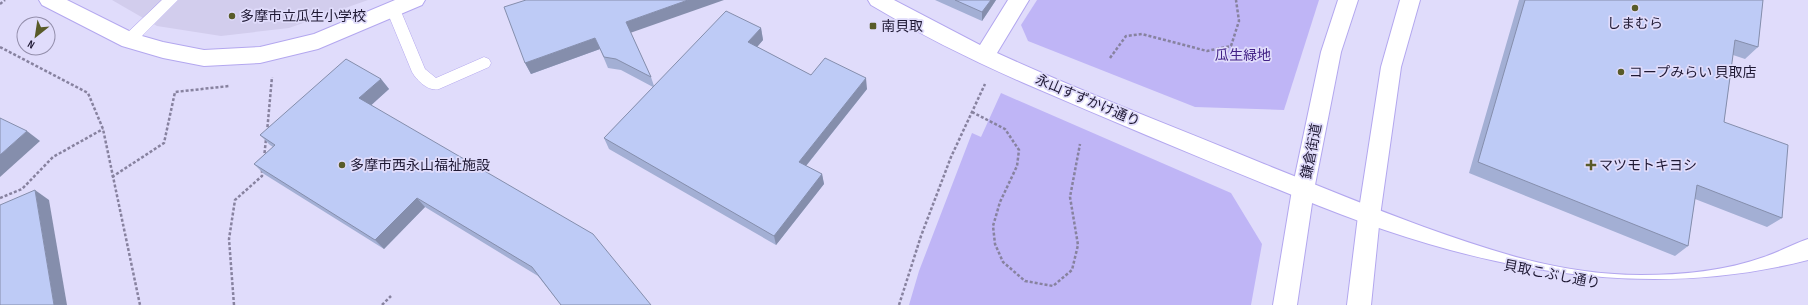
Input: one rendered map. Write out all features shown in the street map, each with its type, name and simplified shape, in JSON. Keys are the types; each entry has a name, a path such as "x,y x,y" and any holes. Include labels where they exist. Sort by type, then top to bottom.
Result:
{"street":[{"path":"49,0 129,40 163,50 204,58 260,55 318,41 415,0"},
{"name":"永山すずかけ通り","path":"878,0 916,24 984,57 1369,216"},
{"path":"984,57 1019,0"},
{"name":"鎌倉街道","path":"1285,305 1303,190 1331,52 1348,0"},
{"path":"1359,305 1369,216 1391,67 1410,0"},
{"name":"貝取こぶし通り","path":"1369,216 1492,262 1560,278 1614,285 1661,285 1710,282 1748,273 1794,256 1808,249"}],"lane":[{"path":"129,40 171,0"},
{"path":"393,9 419,72 434,85 484,63"}],"path":[{"path":"0,4 5,0"},
{"path":"1110,58 1126,36 1142,34 1207,51 1231,46 1239,21 1236,0"},
{"path":"0,47 88,93 103,129 140,305"},
{"path":"264,161 275,51"},
{"path":"900,305 920,236 952,157 986,82"},
{"path":"112,177 164,143 175,92 229,86"},
{"path":"972,112 1005,129 1019,150 1017,166 1000,202 993,226 995,244 1003,262 1025,281 1053,286 1072,270 1078,246 1070,197 1080,144"},
{"path":"0,198 22,189 53,157 103,129"},
{"path":"234,305 229,239 235,200 262,176 263,168"},
{"path":"382,305 391,296"}],"shaded area":[{"name":"多摩市立瓜生小学校","path":"112,0 368,0 289,28 221,36 157,26"}],"green space":[{"name":"瓜生緑地","path":"1037,0 1319,0 1284,110 1195,107 1028,41 1021,25"},
{"path":"1001,93 1231,193 1262,244 1251,305 909,305 919,271 972,133 981,137"}],"building":[{"path":"526,0 688,0 626,22 651,77 616,59 604,57 595,38 525,63 504,7"},
{"path":"955,0 991,0 982,12"},
{"path":"1525,0 1763,0 1758,47 1735,40 1724,122 1788,145 1782,218 1697,185 1688,246 1478,162"},
{"path":"726,11 761,28 748,42 811,75 825,58 866,78 799,162 822,174 774,236 604,138"},
{"path":"346,59 381,79 359,98 593,234 651,305 561,305 532,267 417,198 375,240 254,164 275,145 260,135"},
{"path":"0,118 27,131 0,155"},
{"path":"35,190 54,305 0,305 0,205"}],"place":[{"name":"しまむら","path":"1635,8"},
{"name":"多摩市立瓜生小学校","path":"232,16"},
{"name":"南貝取","path":"873,26"},
{"name":"コープみらい 貝取店","path":"1621,72"},
{"name":"多摩市西永山福祉施設","path":"342,165"},
{"name":"マツモトキヨシ","path":"1591,165"}]}
